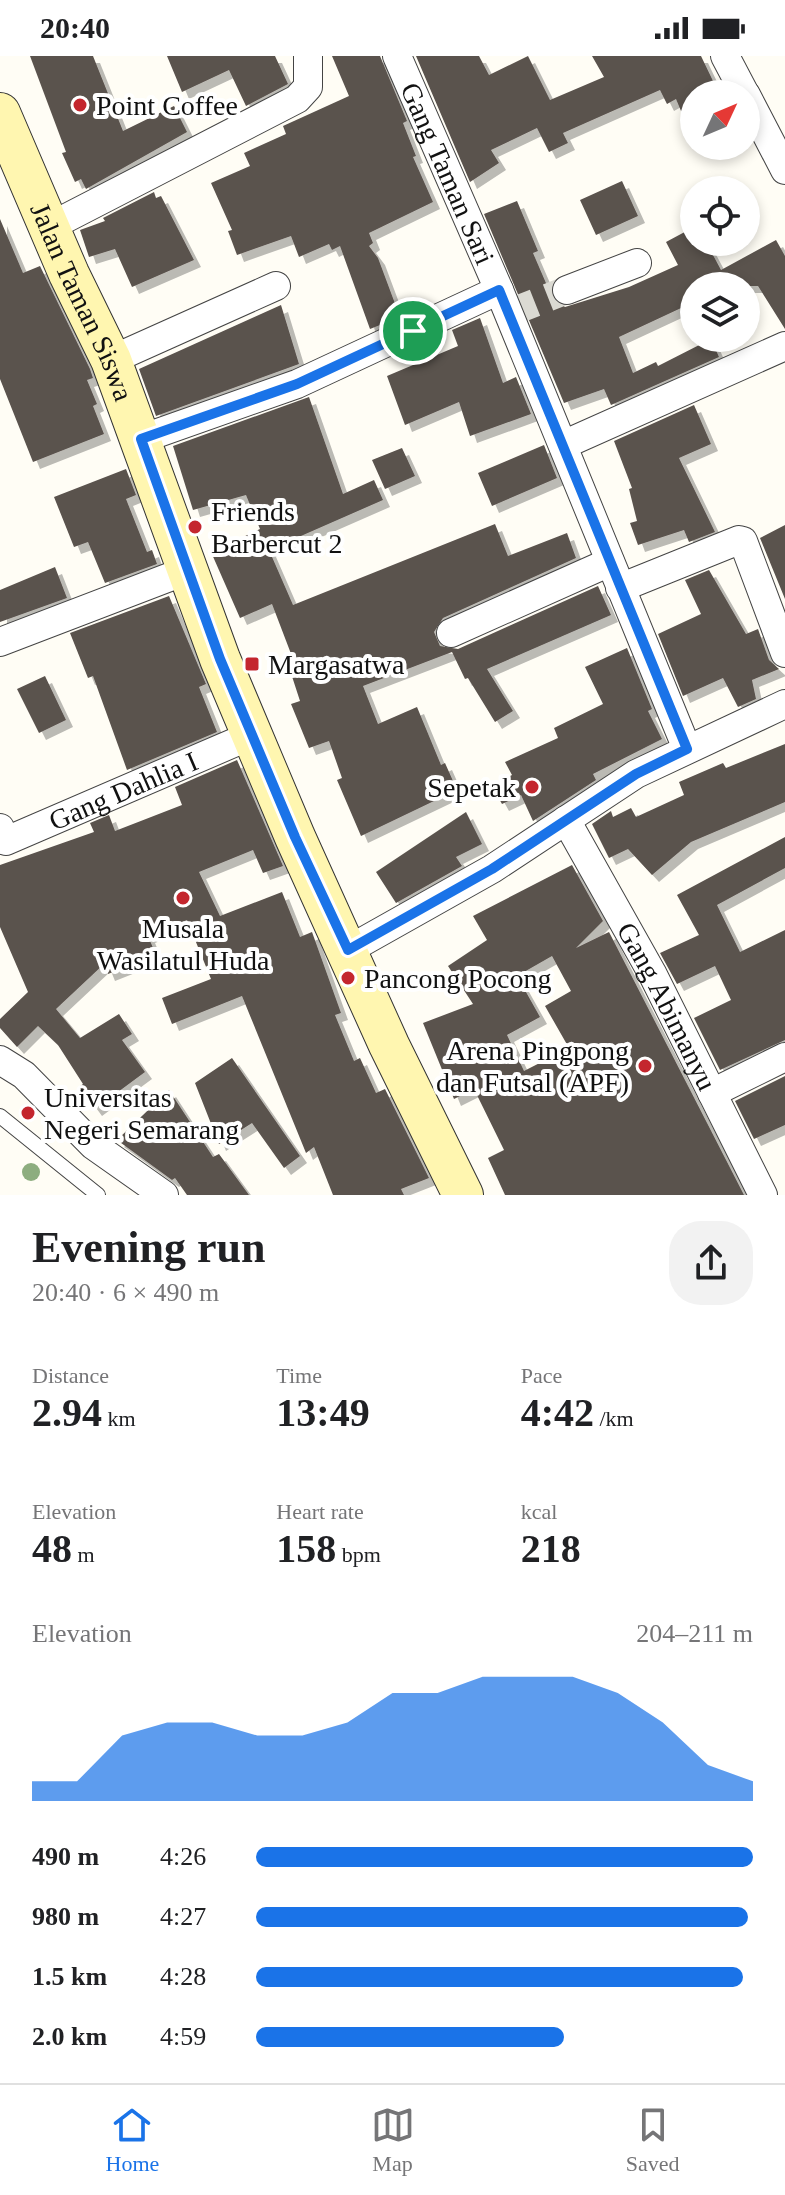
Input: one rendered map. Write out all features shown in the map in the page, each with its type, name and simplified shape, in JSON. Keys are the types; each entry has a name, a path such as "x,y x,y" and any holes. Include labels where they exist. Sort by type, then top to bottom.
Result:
{"main road":[{"name":"Jalan Taman Siswa","path":"0,113 111,360 252,735 389,1045 463,1195"}],"street":[{"path":"49,227 297,99 308,87 308,56"},
{"name":"Gang Taman Sari","path":"397,56 499,290 687,749"},
{"path":"725,56 738,80"},
{"path":"760,122 785,170"},
{"path":"567,290 637,263"},
{"path":"111,360 276,286"},
{"name":"Gang Taman Sari","path":"141,439 297,384 499,290"},
{"path":"563,445 785,346"},
{"path":"451,633 615,575 739,540 743,541 785,653"},
{"path":"0,642 188,570"},
{"path":"348,950 492,869 636,774 785,704"},
{"name":"Gang Dahlia I","path":"2,837 252,735"},
{"name":"Gang Abimanyu","path":"566,820 652,973 763,1195"},
{"path":"712,1093 785,1057"},
{"path":"0,1060 24,1075 90,1142 164,1195"}],"lane":[{"path":"0,1116 98,1195"}],"building":[{"path":"30,56 93,56 123,131 174,106 187,132 86,189 81,179 75,182 62,153 66,152"},
{"path":"167,56 275,56 288,84 246,106 229,70 182,92"},
{"path":"332,56 380,56 407,121 403,123 416,156 413,157 433,202 369,233 373,243 369,246 378,258 400,317 370,329 340,246 332,250 329,244 299,257 291,236 237,255 228,231 232,230 211,183 250,166 244,153 286,134 283,126 349,96"},
{"path":"416,56 479,56 489,75 528,56 550,100 604,77 592,56 701,56 713,80 680,80 680,109 676,99 667,104 660,90 563,133 568,143 549,152 537,128 491,150 499,163 470,182"},
{"path":"622,181 638,216 596,235 580,200"},
{"path":"154,192 156,198 161,196 194,260 132,287 115,249 89,257 80,230 105,221 103,218"},
{"path":"517,201 538,251 533,253 552,297 565,307 629,287 678,265 666,242 680,234 680,256 714,256 721,270 747,256 760,256 760,249 776,240 785,256 785,329 760,289 760,272 680,272 680,309 619,337 633,373 656,362 658,366 685,352 717,352 719,357 611,405 604,389 564,403 484,214"},
{"path":"0,219 23,273 40,266 90,369 93,378 87,380 104,434 33,462 0,379"},
{"path":"281,305 299,364 156,416 139,369"},
{"path":"480,318 503,383 516,377 531,414 470,436 459,402 405,425 387,376 458,346 452,330"},
{"path":"309,397 343,494 374,480 383,500 269,550 293,605 495,524 508,556 567,533 576,558 443,618 434,632 440,646 458,649 598,586 611,615 487,669 513,711 495,722 468,678 465,679 452,652 363,686 378,724 417,707 441,765 445,763 457,790 361,836 337,780 342,778 329,741 309,748 291,704 300,701 287,661 293,659 272,604 240,618 211,552 260,529 246,495 193,510 173,446"},
{"path":"694,405 711,444 679,458 715,532 689,542 684,530 638,545 630,523 637,521 629,489 632,488 614,441"},
{"path":"544,445 557,478 492,506 478,473"},
{"path":"402,448 415,476 385,489 372,460"},
{"path":"126,469 136,495 126,499 147,552 152,550 157,564 105,583 88,542 74,547 54,497"},
{"path":"785,525 785,599 760,538"},
{"path":"55,567 67,598 0,622 0,590"},
{"path":"709,570 746,634 758,629 769,660 779,669 752,680 756,699 738,707 723,678 683,696 658,634 701,614 685,580"},
{"path":"169,596 206,684 199,687 217,732 127,770 93,676 88,678 70,633"},
{"path":"627,648 652,709 648,711 662,739 593,774 596,780 533,821 521,795 502,804 492,786 512,775 505,762 558,738 554,728 603,704 585,667"},
{"path":"45,676 66,720 39,733 17,689"},
{"path":"785,744 785,802 691,842 652,875 628,849 609,858 592,824 611,811 613,817 631,808 636,817 684,795 679,782 723,763 726,768"},
{"path":"237,760 283,866 263,873 253,850 199,872 220,916 282,892 300,937 312,932 341,1013 335,1015 354,1061 360,1058 376,1093 385,1089 429,1178 401,1189 404,1195 333,1195 314,1147 306,1153 242,996 172,1024 162,998 211,979 187,920 148,936 156,955 108,974 104,964 56,1009 80,1038 119,1014 132,1034 122,1040 145,1072 95,1109 79,1087 83,1084 58,1045 38,1026 17,1047 0,1028 0,1019 28,992 0,927 0,865 94,832 90,823 109,815 115,831 182,805 175,787"},
{"path":"466,812 482,844 456,857 462,866 396,903 376,872"},
{"path":"785,837 785,868 717,905 740,952 785,930 785,1040 720,1070 694,1018 731,1000 715,966 677,984 660,953 699,935 677,895"},
{"path":"572,865 603,921 576,948 609,932 744,1195 505,1195 488,1158 504,1150 474,1089 454,1099 423,1023 473,1004 448,966 487,940 473,916","holes":["552,956 571,991 545,1006 569,1048 524,1071 507,1035 540,1017 517,976"]},
{"path":"232,1058 300,1156 284,1168 252,1123 219,1144 195,1083"},
{"path":"785,1076 785,1125 754,1139 735,1101"},
{"path":"169,1090 213,1157 219,1154 249,1195 187,1195 175,1178 172,1180 117,1140"}],"tunnel":[{"path":"509,313 567,290"}],"place":[{"name":"Point Coffee","path":"80,105"},
{"name":"Friends Barbercut 2","path":"195,527"},
{"name":"Margasatwa","path":"252,664"},
{"name":"Sepetak","path":"532,787"},
{"name":"Musala Wasilatul Huda","path":"183,898"},
{"name":"Pancong Pocong","path":"348,978"},
{"name":"Arena Pingpong dan Futsal (APF)","path":"645,1066"},
{"name":"Universitas Negeri Semarang","path":"28,1113"}],"route":[{"path":"499,290 636,632 687,749 636,774 492,869 348,950 295,837 220,659 141,439 297,384 413,331 499,290"}]}
